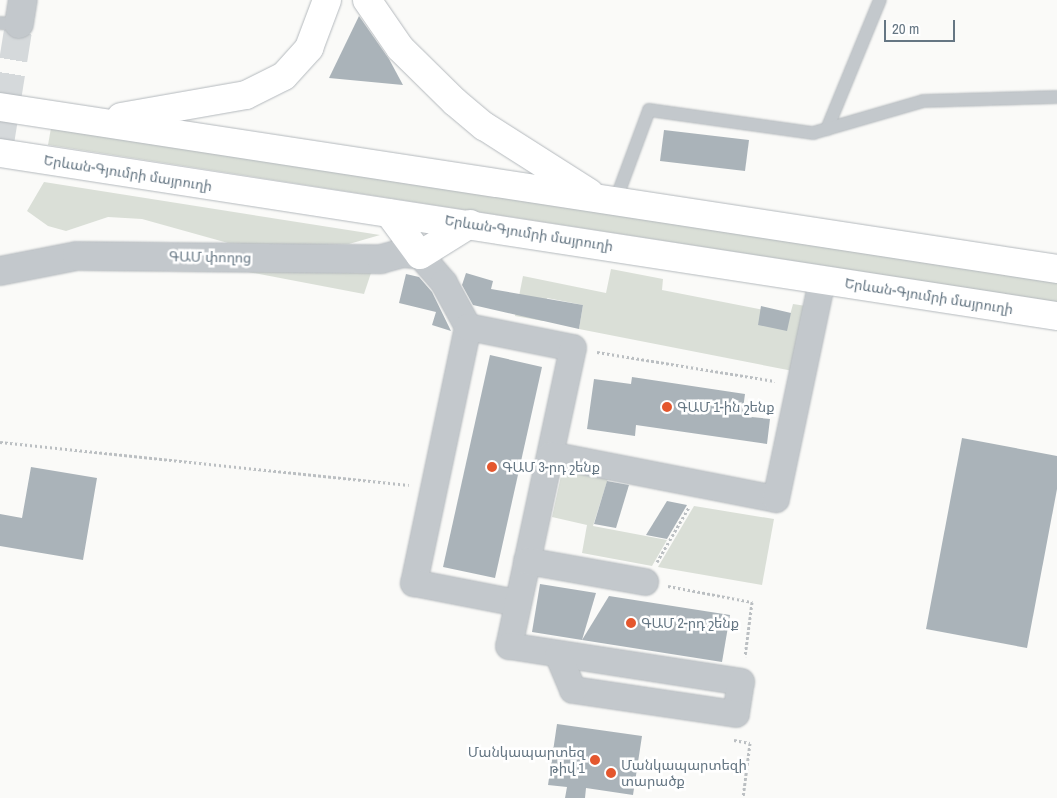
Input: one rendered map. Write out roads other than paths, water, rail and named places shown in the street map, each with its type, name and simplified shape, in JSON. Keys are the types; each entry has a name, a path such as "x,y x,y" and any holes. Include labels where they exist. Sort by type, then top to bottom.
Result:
{"highway":[{"path":"100,120 246,95 284,76 309,48 327,0"},
{"path":"366,0 400,48 470,114 607,200"},
{"path":"0,107 100,120 1057,269"},
{"name":"Երևան-Գյումրի մայրուղի","path":"0,153 1057,316"},
{"path":"389,213 420,255 470,224"}],"street":[{"name":"ԳԱՄ փողոց","path":"0,271 77,256 382,258 404,253 420,255"},
{"path":"420,255 444,283 468,327 432,487 414,583 517,603"},
{"path":"550,455 776,499 798,385 822,280"},
{"path":"468,327 573,348 509,646 742,682 736,714 573,690 558,655"},
{"path":"528,561 646,582"}],"lane":[{"path":"827,129 880,0"},
{"path":"607,200 648,110 813,133 923,101 1057,97"}],"tunnel":[{"path":"0,143 19,24"}],"place":[{"name":"ԳԱՄ 1-ին շենք","path":"667,407"},
{"name":"ԳԱՄ 3-րդ շենք","path":"492,467"},
{"name":"ԳԱՄ 2-րդ շենք","path":"631,623"},
{"name":"Մանկապարտեզ թիվ 1","path":"595,760"},
{"name":"Մանկապարտեզի տարածք","path":"611,773"}]}
